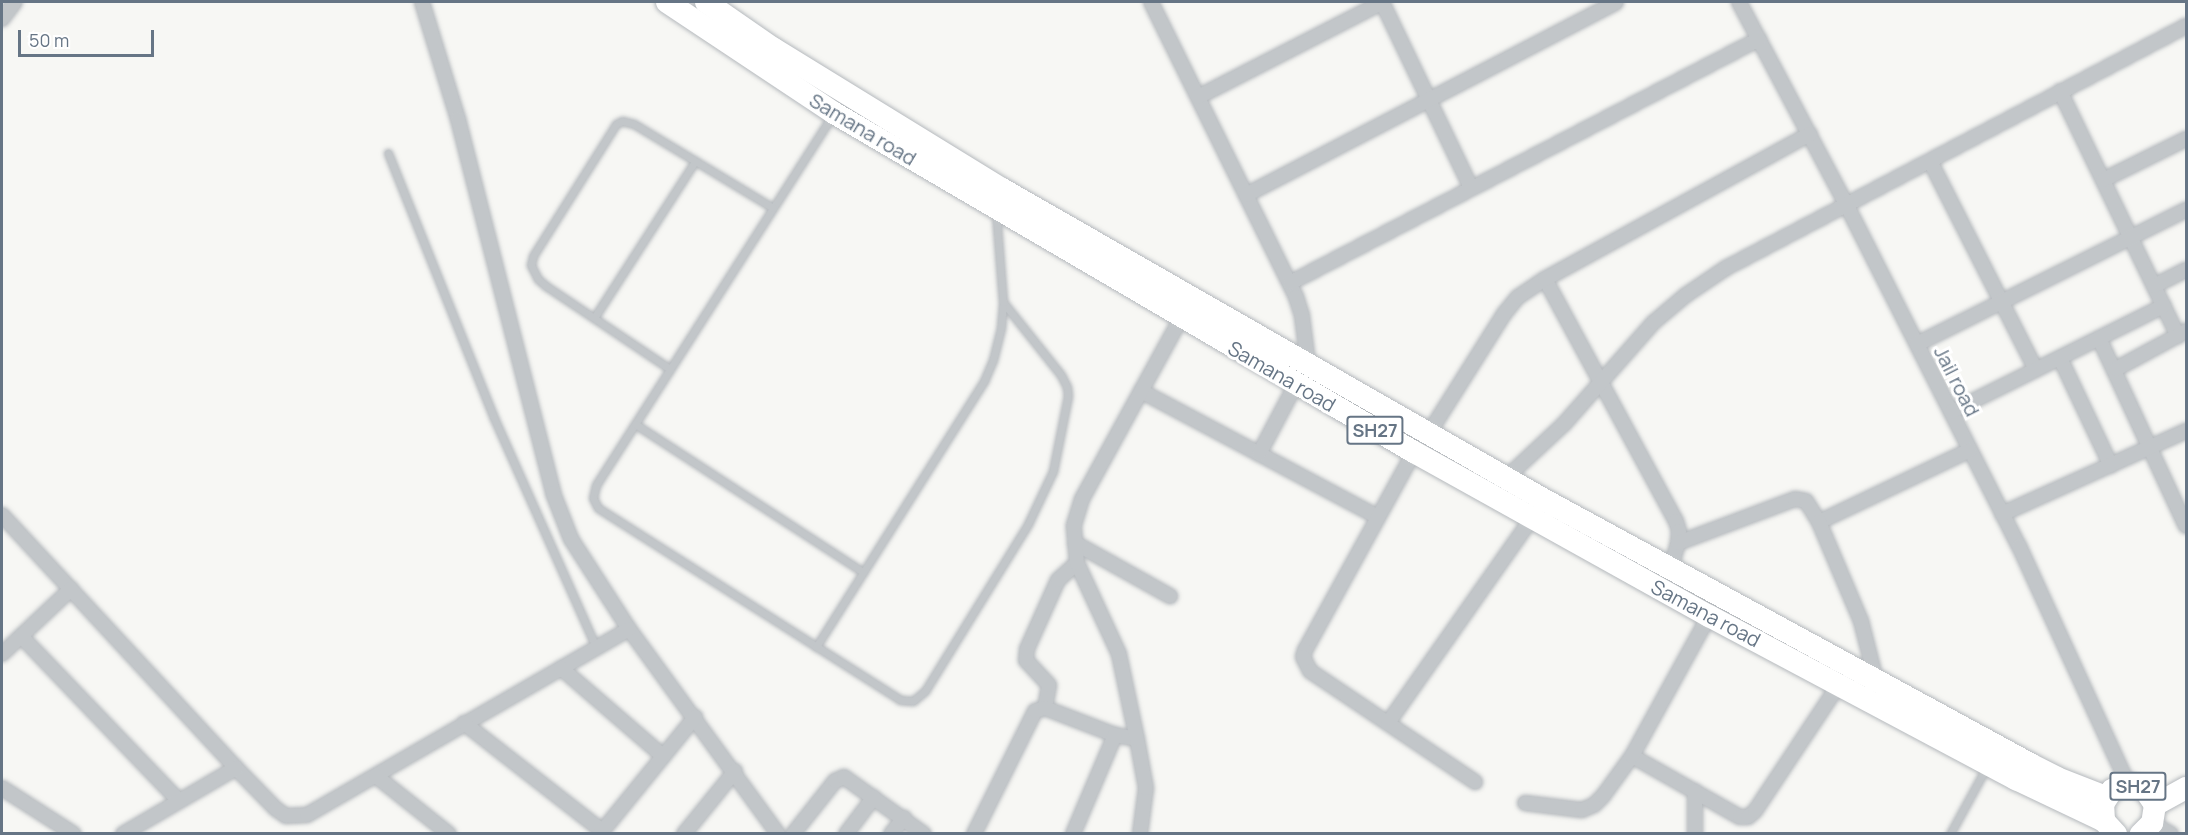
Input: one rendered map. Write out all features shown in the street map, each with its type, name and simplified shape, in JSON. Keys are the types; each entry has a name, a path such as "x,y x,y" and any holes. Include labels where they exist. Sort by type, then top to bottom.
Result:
{"main road":[{"name":"Samana road","path":"667,2 834,113 1181,318 1414,452 1709,616 2110,827"},
{"name":"Samana road","path":"706,2 846,93 1002,189 1506,478 2057,778 2106,796"},
{"name":"SH27","path":"2110,827 2103,804 2106,796 2119,786 2128,784 2145,790 2155,824"},
{"name":"SH27","path":"2155,824 2187,788"}],"street":[{"path":"2,19 15,2"},
{"path":"423,2 458,119 553,493 571,539 629,629 735,771 778,834"},
{"path":"1151,2 1290,283 1302,316 1308,363"},
{"path":"1198,97 1382,2 1471,188"},
{"path":"1246,195 1616,2"},
{"name":"Jail road","path":"1739,2 1846,204 2002,514 2070,651 2128,784"},
{"path":"1506,478 1556,431 1654,322 1686,295 1726,268 2187,26"},
{"path":"1290,283 1759,39"},
{"path":"2060,91 2163,306 2182,333 2116,369"},
{"path":"1429,433 1504,314 1518,297 1545,279 1810,134"},
{"path":"2103,180 2187,139"},
{"path":"1930,161 2036,370"},
{"path":"1917,344 2187,210"},
{"path":"2154,286 2187,270"},
{"path":"1545,279 1676,521 1679,531 1678,543 1671,568"},
{"path":"1951,412 2163,306"},
{"path":"1140,834 1146,788 1119,654 1077,563 1074,525 1082,499 1181,318"},
{"path":"2099,338 2116,369 2187,526"},
{"path":"2060,358 2110,466"},
{"path":"1259,454 1296,384"},
{"path":"1141,391 1378,517"},
{"path":"2002,514 2187,431"},
{"path":"1819,522 1970,450"},
{"path":"1414,452 1303,657 1310,671 1475,782"},
{"path":"1678,543 1795,499 1806,501 1819,522 1861,621 1876,680"},
{"path":"2,515 236,768 276,809 286,816 296,818 307,815 376,776 629,629"},
{"path":"1388,723 1533,518"},
{"path":"1075,543 1170,596"},
{"path":"1045,708 1049,684 1026,660 1027,649 1059,580 1077,563"},
{"path":"2,654 71,589"},
{"path":"1525,802 1572,810 1582,810 1594,805 1613,785 1632,756 1709,616"},
{"path":"21,636 179,801"},
{"path":"561,668 663,756"},
{"path":"1632,756 1740,817 1748,817 1755,811 1840,683"},
{"path":"974,834 1035,711 1045,708 1115,735 1137,739"},
{"path":"464,723 601,832 695,717"},
{"path":"1073,834 1115,735"},
{"path":"123,834 236,768"},
{"path":"684,834 735,771"},
{"path":"376,776 449,834"},
{"path":"793,834 835,781 848,778 924,834"},
{"path":"2,788 74,834"},
{"path":"1695,791 1695,834"},
{"path":"846,834 874,797"},
{"path":"891,834 904,818"}],"lane":[{"path":"846,93 593,491 593,498 598,508 900,700 913,701 924,691 1028,524 1053,471 1068,396 1061,375 1003,302"},
{"path":"670,369 546,286 537,279 531,265 533,256 609,134 616,124 628,121 773,208"},
{"path":"388,153 494,418 596,647"},
{"path":"594,318 694,161"},
{"path":"816,647 984,381 998,344 1003,302 996,209"},
{"path":"635,424 863,572"},
{"path":"1950,834 1988,764"}]}
